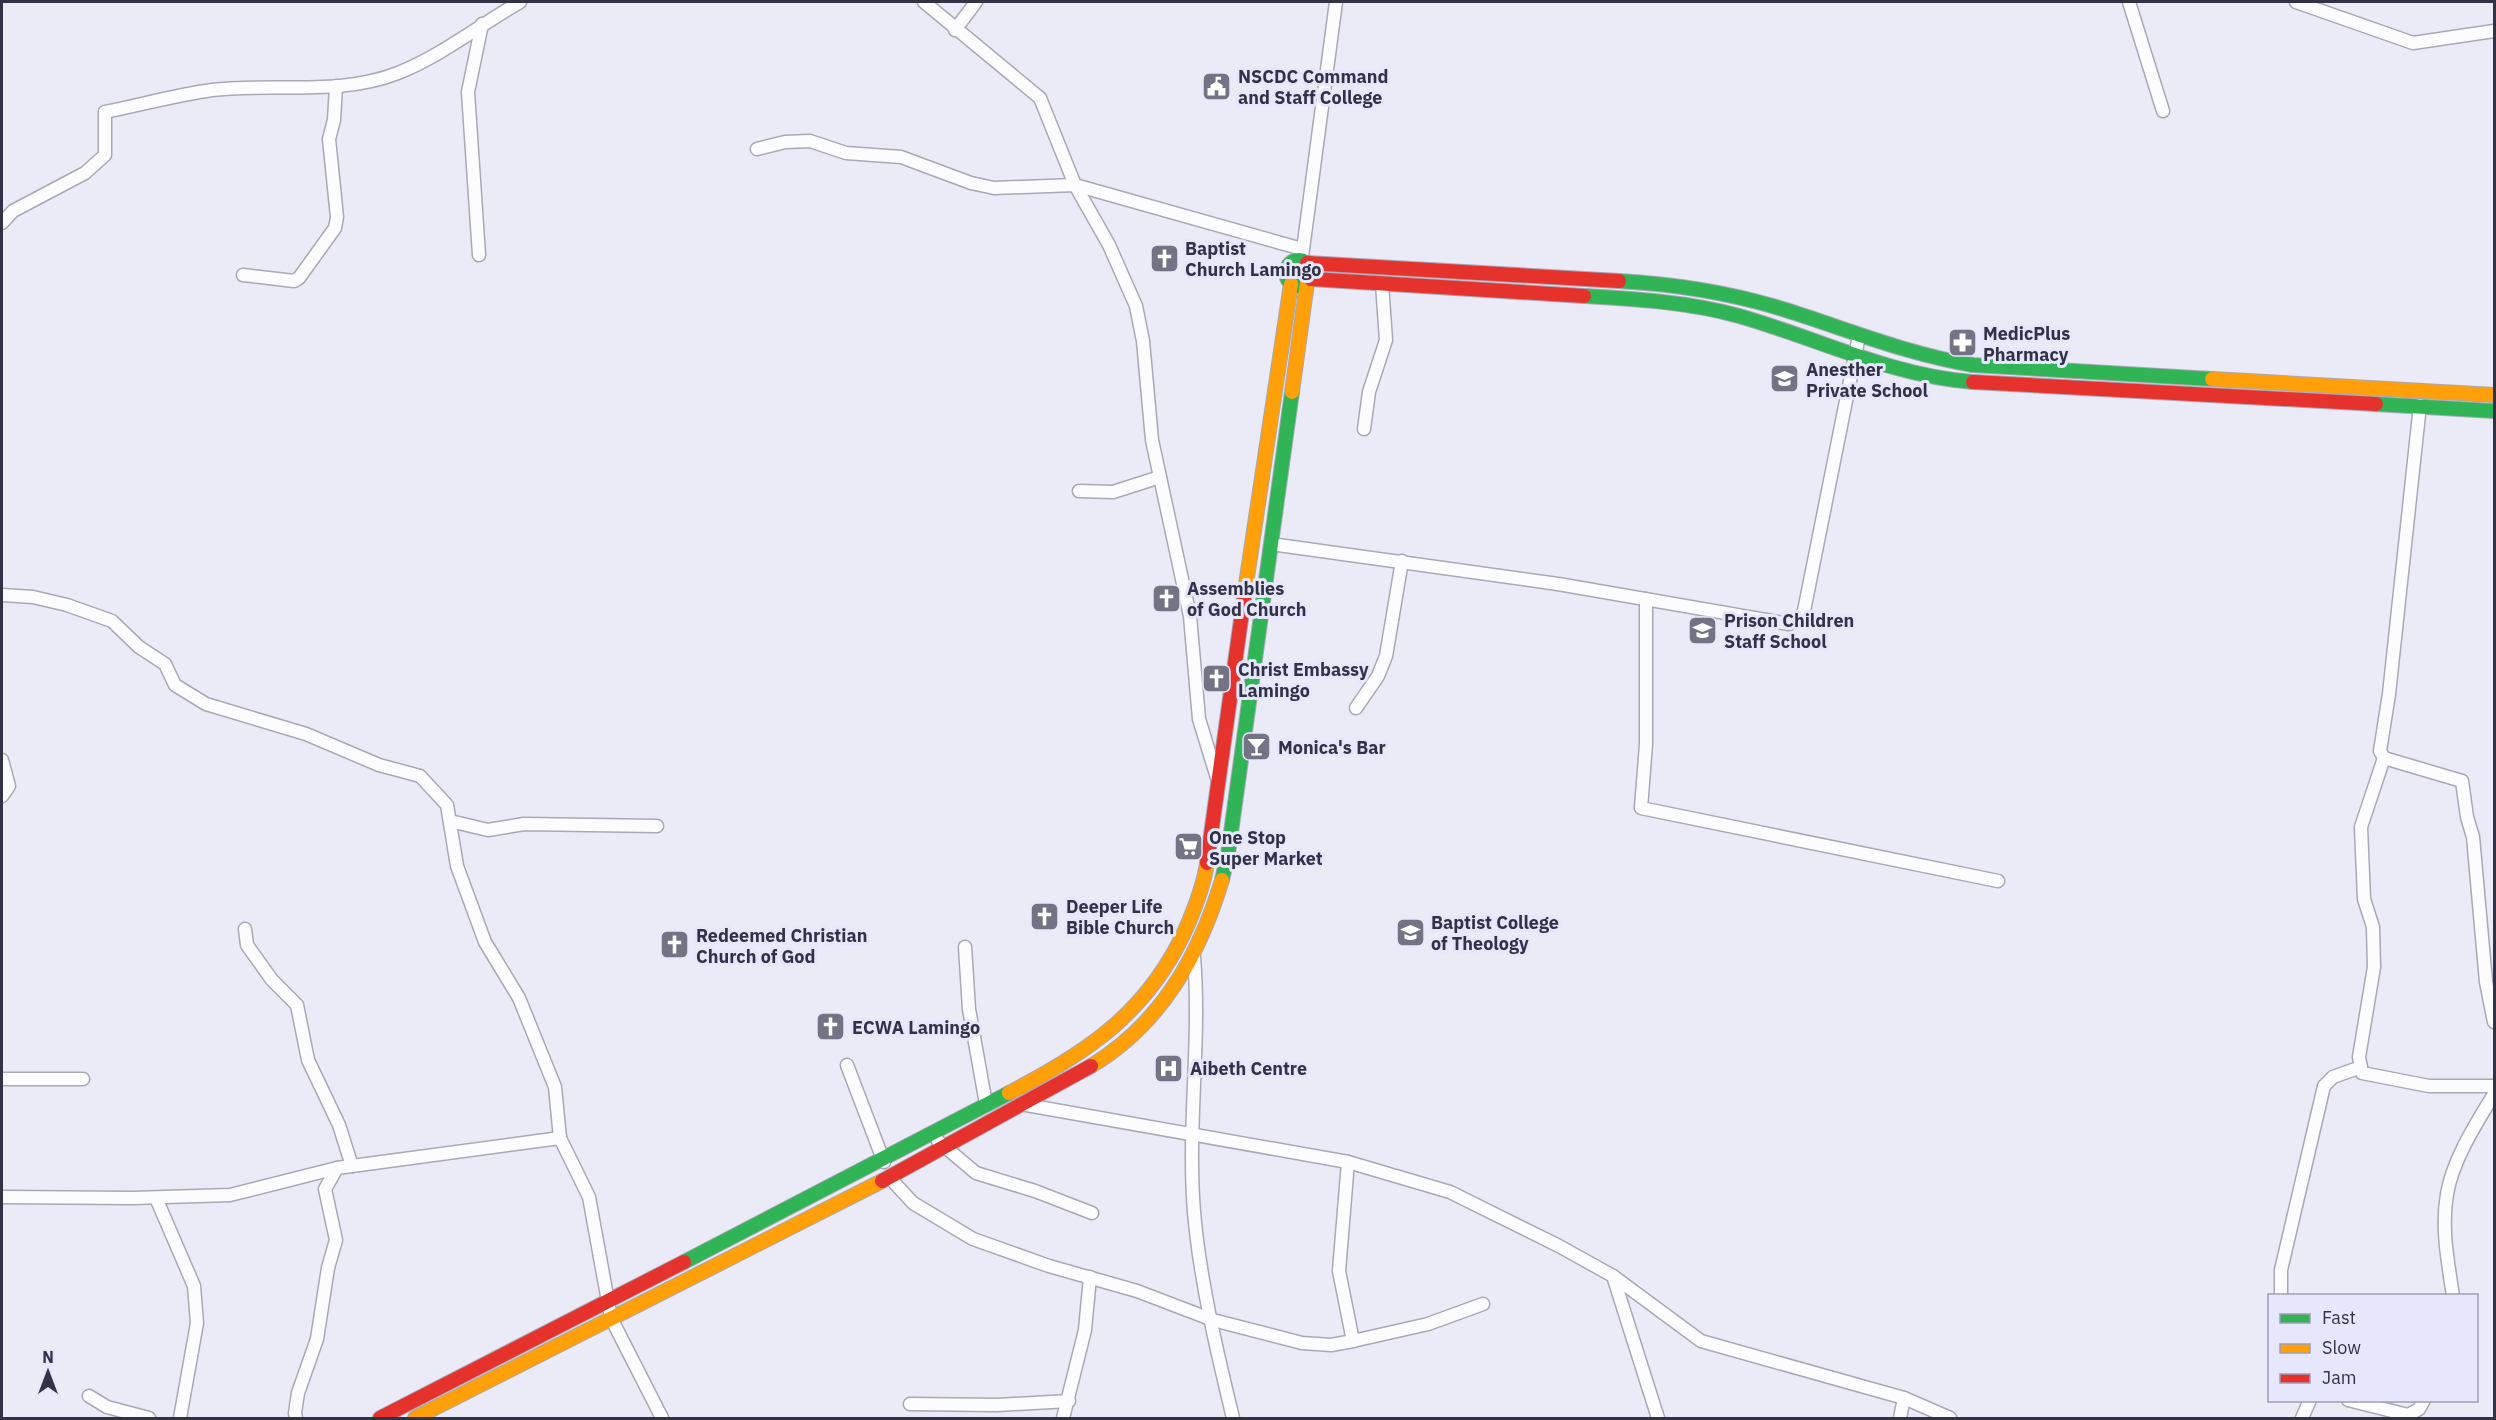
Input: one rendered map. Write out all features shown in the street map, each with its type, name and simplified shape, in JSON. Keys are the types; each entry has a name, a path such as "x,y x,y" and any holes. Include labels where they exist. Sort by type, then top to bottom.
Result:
{"main road":[{"path":"415,1419 889,1177 942,1145 1095,1064 1135,1033 1155,1012 1194,957 1210,922 1228,854 1309,281 1310,267 1303,258"},
{"path":"380,1419 610,1299 884,1162 986,1104 1046,1075 1118,1024 1157,982 1186,932 1200,895 1210,847 1291,284 1286,274 1287,268 1296,261 1303,258 1644,282 1691,288 1790,311 1919,356 1972,365 2494,395"},
{"path":"1291,284 1296,286 1309,281 1382,284 1660,301 1738,316 1888,367 1969,382 2420,405 2494,411"}],"street":[{"path":"2,223 13,211 85,173 105,155 105,112 213,90 336,86 397,73 420,63 520,2"},
{"path":"924,2 955,30 1040,98 1075,185 1109,245 1136,306 1143,341 1152,440 1190,616 1198,719 1218,782"},
{"path":"955,30 976,2"},
{"path":"757,149 785,142 810,141 846,153 901,157 971,183 994,188 1075,185 1303,258 1336,2"},
{"path":"2128,2 2163,111"},
{"path":"2296,2 2413,43 2494,31"},
{"path":"479,255 468,92 482,24"},
{"path":"243,275 294,281 299,278 335,228 337,217 329,139 334,120 336,86"},
{"path":"1364,429 1369,392 1386,340 1382,284"},
{"path":"1271,544 1402,561 1789,624 1799,620 1804,611 1859,336"},
{"path":"2420,405 2389,694 2380,751 2384,758 2462,781 2474,848 2486,982 2494,1022"},
{"path":"1079,491 1113,492 1160,477"},
{"path":"1356,708 1378,676 1386,656 1402,561"},
{"path":"2,595 33,597 67,605 112,621 139,647 165,664 175,685 206,704 306,734 380,765 420,776 447,805 457,866 485,942 519,998 555,1086 560,1138 589,1197 602,1279 610,1299 611,1317 662,1419"},
{"path":"1646,599 1646,744 1641,808 1998,881"},
{"path":"2384,758 2361,827 2364,899 2373,927 2374,967 2359,1057 2362,1073 2429,1086 2494,1086"},
{"path":"2,760 9,786 2,796"},
{"path":"450,821 488,830 524,824 657,826"},
{"path":"244,929 247,945 272,980 297,1005 308,1060 339,1125 352,1166"},
{"path":"965,947 969,1009 986,1104"},
{"path":"1194,957 1198,999 1192,1136 1194,1213 1233,1419"},
{"path":"847,1065 884,1162"},
{"path":"2280,1294 2281,1270 2324,1086 2333,1077 2361,1067"},
{"path":"2,1078 83,1079"},
{"path":"2453,1294 2445,1242 2447,1194 2461,1154 2494,1094"},
{"path":"1022,1104 1348,1162 1450,1192 1559,1246 1613,1276 1701,1341 1904,1398 1950,1419"},
{"path":"931,1135 976,1173 1035,1191 1092,1213"},
{"path":"2,1197 156,1198 230,1195 337,1168 560,1138"},
{"path":"1348,1162 1339,1271 1353,1341"},
{"path":"296,1419 298,1393 317,1339 328,1268 336,1240 325,1190 337,1168"},
{"path":"889,1177 913,1203 973,1239 1213,1320 1302,1343 1331,1345 1353,1341 1428,1324 1483,1304"},
{"path":"156,1198 194,1287 197,1323 180,1419"},
{"path":"1613,1276 1658,1419"},
{"path":"1063,1419 1085,1330 1090,1277"},
{"path":"89,1396 107,1407 148,1419"},
{"path":"1900,1419 1904,1398"},
{"path":"910,1404 997,1405 1069,1401"},
{"path":"2302,1419 2310,1402"},
{"path":"2352,1402 2408,1415 2420,1409 2424,1402"}],"traffic: fast":[{"path":"1299,260 1308,264 1312,273 1308,282 1299,286 1290,282 1286,273 1290,264 1299,260"},
{"path":"1619,281 1659,284 1738,297 1898,347 1973,365 2212,379"},
{"path":"1584,296 1662,302 1720,311 1883,364 1913,372 1973,382"},
{"path":"1222,880 1228,854 1292,392"},
{"path":"2376,404 2494,411"},
{"path":"684,1262 1009,1093"}],"traffic: slow":[{"path":"1292,392 1307,283"},
{"path":"1245,591 1291,284"},
{"path":"2212,379 2494,395"},
{"path":"1009,1093 1091,1044 1115,1025 1156,981 1188,924 1197,902 1207,863"},
{"path":"1091,1066 1138,1030 1174,986 1202,935 1222,880"},
{"path":"415,1418 882,1181"}],"traffic: jam":[{"path":"1307,263 1619,281"},
{"path":"1311,279 1584,296"},
{"path":"1973,382 2376,404"},
{"path":"1207,863 1245,591"},
{"path":"882,1181 1091,1066"},
{"path":"380,1418 684,1262"}],"place":[{"name":"NSCDC Command and Staff College","path":"1217,86"},
{"name":"Baptist Church Lamingo","path":"1164,258"},
{"name":"MedicPlus Pharmacy","path":"1962,343"},
{"name":"Anesther Private School","path":"1785,379"},
{"name":"Assemblies of God Church","path":"1166,598"},
{"name":"Prison Children Staff School","path":"1703,630"},
{"name":"Christ Embassy Lamingo","path":"1217,679"},
{"name":"Monica's Bar","path":"1257,747"},
{"name":"One Stop Super Market","path":"1188,847"},
{"name":"Deeper Life Bible Church","path":"1045,916"},
{"name":"Baptist College of Theology","path":"1410,932"},
{"name":"Redeemed Christian Church of God","path":"675,945"},
{"name":"ECWA Lamingo","path":"831,1027"},
{"name":"Aibeth Centre","path":"1169,1068"}]}
